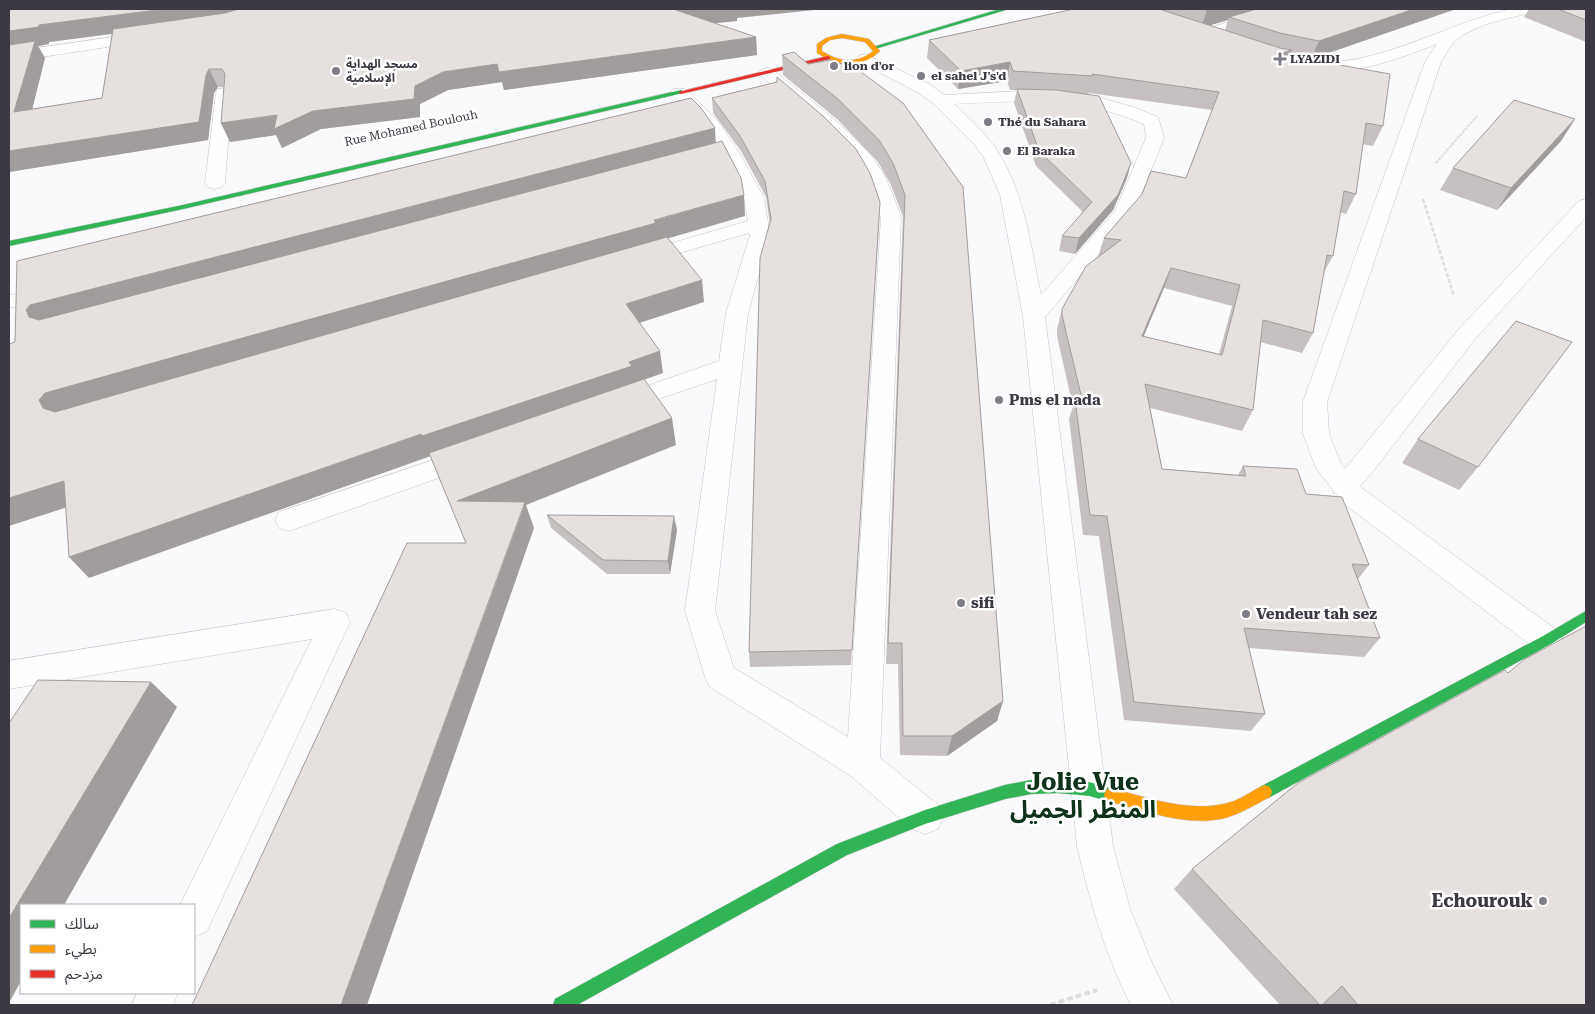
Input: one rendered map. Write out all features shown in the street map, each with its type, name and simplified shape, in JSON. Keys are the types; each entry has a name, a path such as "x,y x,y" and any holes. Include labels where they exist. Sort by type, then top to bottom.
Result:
{"main road":[{"path":"808,50 828,58 850,62 871,53 1006,9"},
{"path":"850,36 876,28"},
{"path":"850,36 864,39 871,53"},
{"name":"Rue Mohamed Boulouh","path":"426,139 715,74 808,50 828,39 850,36"},
{"path":"9,244 183,207 828,58"},
{"path":"561,1005 842,848 925,817 1005,792 1031,786 1058,786 1089,789 1146,805 1176,811 1206,813 1233,809 1547,640 1586,616"}],"street":[{"path":"1201,35 1285,9"},
{"path":"1288,62 1333,67 1372,60 1496,16 1529,9"},
{"path":"1465,28 1447,40 1433,62 1315,402 1316,434 1329,468 1353,496 1547,640"},
{"path":"1184,29 1228,44"},
{"path":"9,57 165,35"},
{"path":"871,53 940,100 981,141 1002,176 1010,195 1034,316 1094,846 1111,909 1138,977 1153,1005"},
{"path":"767,72 830,126 865,160 881,188 891,218 863,765"},
{"path":"215,183 224,93"},
{"path":"679,93 710,123 721,155 754,198 760,235 737,313 700,611 721,676 863,765 925,817"},
{"path":"940,100 1056,96 1088,100 1118,108 1152,121 1155,138 1124,214 1034,316"},
{"path":"1344,486 1365,463 1467,334 1586,205"},
{"path":"624,263 758,224"},
{"path":"598,412 729,366"},
{"path":"289,520 495,448"},
{"path":"9,675 335,622 195,916"}],"path":[{"path":"1431,168 1476,116"},
{"path":"1422,197 1467,334"}],"building":[{"path":"9,9 165,9 39,25 39,27 9,31"},
{"path":"239,9 691,9 676,10 756,37 499,72 497,64 443,72 415,86 414,99 313,111 274,129 277,115 221,123 225,74 222,69 209,69 206,75 199,122 9,151 9,45 35,41 14,112 102,98 113,29 225,13"},
{"path":"1074,9 1159,9 1280,48 1292,50 1279,54 1390,74 1383,126 1366,123 1356,194 1344,191 1333,256 1327,255 1313,333 1263,320 1253,410 1145,384 1162,469 1246,476 1243,466 1297,469 1306,494 1342,497 1369,565 1352,564 1380,638 1244,628 1265,714 1134,702 1107,516 1090,515 1075,399 1082,399 1062,315 1062,309 1086,266 1121,240 1104,238 1142,194 1151,171 1186,178 1219,92 1092,74 1093,76 1013,71 1010,62 961,71 929,40","holes":["1171,268 1240,285 1222,355 1142,336"]},
{"path":"1257,9 1414,9 1319,41 1280,33 1229,17"},
{"path":"1558,9 1586,9 1586,20"},
{"path":"794,52 808,64 830,60 857,69 903,103 963,187 1003,701 952,736 903,736 902,643 888,643 905,195 893,163 879,140 838,99 782,55"},
{"path":"777,77 823,116 856,149 870,173 880,202 852,650 749,652 760,258 771,219 765,181 740,136 712,98 777,82"},
{"path":"1017,89 1056,90 1099,96 1131,163 1118,195 1079,238 1062,236 1092,202 1039,151"},
{"path":"691,98 701,108 715,128 30,305 26,310 29,317 39,320 722,141 741,178 744,195 654,220 656,223 45,393 39,400 43,408 55,412 667,237 702,280 626,304 660,351 629,362 632,366 422,436 421,434 69,557 64,481 9,498 9,344 15,342 17,261"},
{"path":"1514,100 1575,119 1511,188 1453,168"},
{"path":"1516,321 1572,342 1478,467 1418,439"},
{"path":"644,379 672,418 457,501 525,502 341,1005 192,1005 407,543 466,543 429,453"},
{"path":"547,515 674,516 668,561 603,560"},
{"path":"1586,626 1586,1005 1358,1005 1342,986 1320,1005 1192,869 1298,783 1505,670 1508,673 1525,659"},
{"path":"38,680 151,682 9,918 9,723"}],"traffic: fast":[{"path":"876,47 1006,9"},
{"path":"9,244 183,207 681,92"},
{"path":"1265,792 1547,640 1586,616"},
{"path":"561,1005 842,849 925,817 1005,792 1031,787 1058,786 1089,789 1111,795"}],"traffic: slow":[{"path":"842,36 867,40 877,51 864,60 856,62 833,60 819,52 819,45 828,39 842,36"},
{"path":"1111,795 1156,807 1205,813 1220,812 1234,808 1265,792"}],"traffic: jam":[{"path":"681,92 828,58"}],"place":[{"name":"LYAZIDI","path":"1280,59"},
{"name":"lion d'or","path":"834,66"},
{"name":"مسجد الهداية الإسلامية","path":"336,71"},
{"name":"el sahel J's'd","path":"921,76"},
{"name":"Thé du Sahara","path":"988,122"},
{"name":"El Baraka","path":"1007,151"},
{"name":"Pms el nada","path":"999,400"},
{"name":"sifi","path":"961,603"},
{"name":"Vendeur tah sez","path":"1246,614"},
{"name":"Echourouk","path":"1543,901"}],"district":[{"name":"Jolie Vue المنظر الجميل","path":"1083,796"}]}
